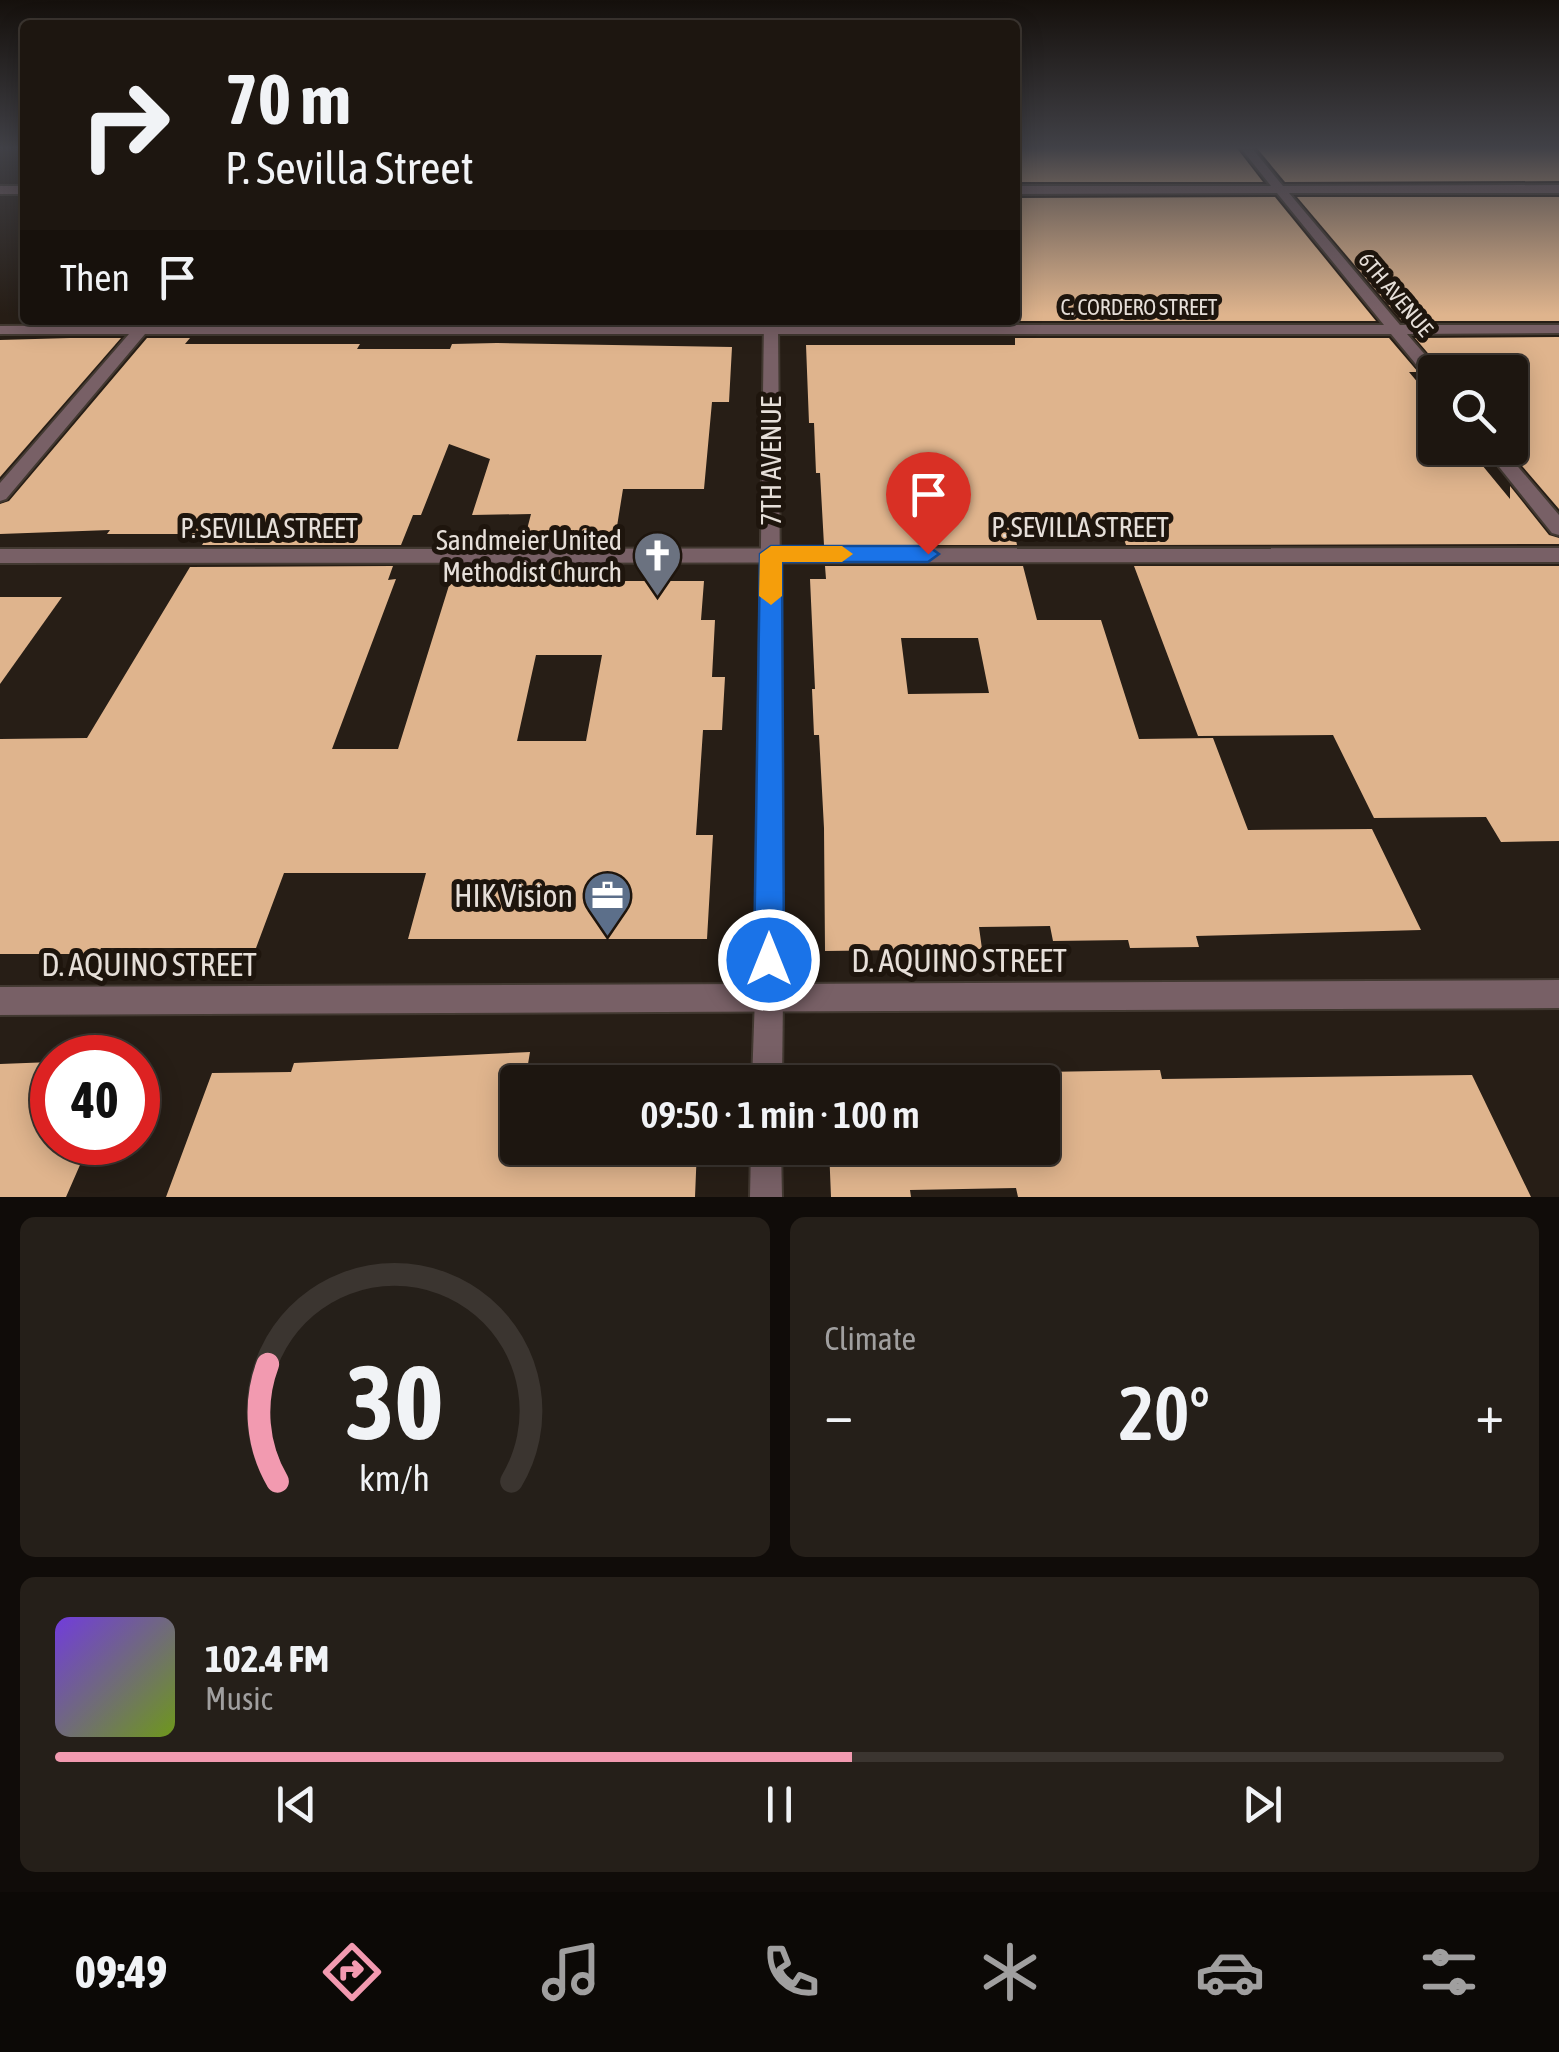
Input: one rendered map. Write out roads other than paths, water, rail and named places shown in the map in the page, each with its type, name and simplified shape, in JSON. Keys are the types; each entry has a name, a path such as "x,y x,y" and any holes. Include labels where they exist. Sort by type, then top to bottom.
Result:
{"street":[{"name":"6TH AVENUE","path":"1291,203 1418,357"},
{"name":"C. CORDERO STREET","path":"0,330 145,325 1559,329"},
{"path":"0,495 145,325"},
{"name":"7TH AVENUE","path":"768,1065 771,325"},
{"path":"1507,465 1559,528"},
{"name":"P. SEVILLA STREET","path":"0,556 1559,554"},
{"name":"D. AQUINO STREET","path":"0,1001 1559,994"},
{"path":"766,1165 766,1197"}],"place":[{"name":"Sandmeier United Methodist Church","path":"657,598"},
{"name":"HIK Vision","path":"608,938"}]}
